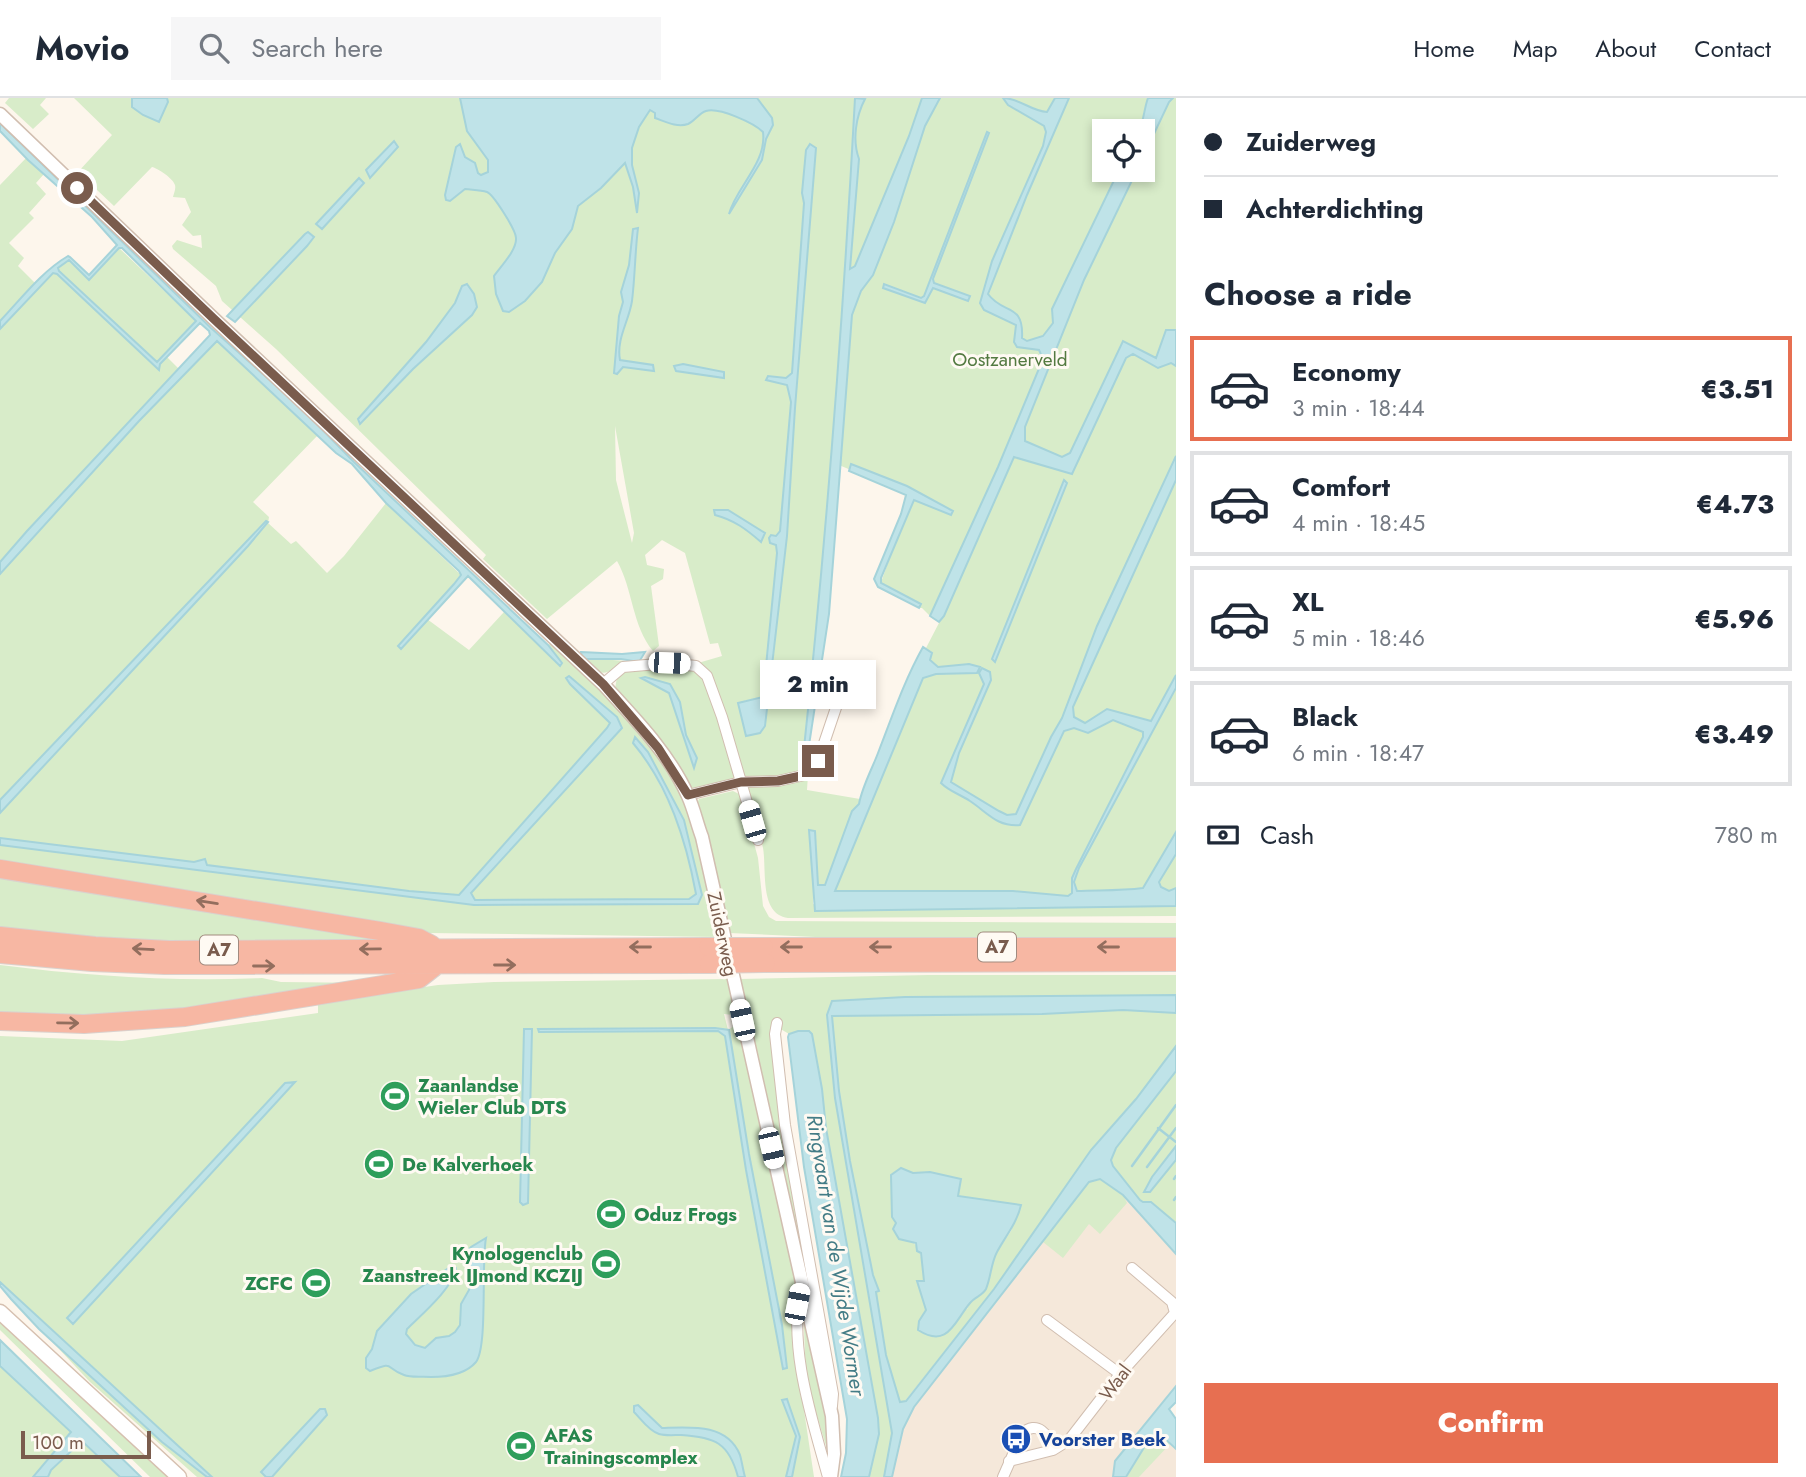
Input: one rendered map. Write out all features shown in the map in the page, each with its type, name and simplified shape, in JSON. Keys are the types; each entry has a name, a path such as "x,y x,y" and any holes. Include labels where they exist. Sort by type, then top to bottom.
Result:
{"highway":[{"name":"A7","path":"0,869 419,938 438,957"},
{"name":"A7","path":"0,936 95,947 438,957"},
{"name":"A7","path":"765,955 1176,947"},
{"name":"A7","path":"0,954 165,965 438,957 709,955 1176,962"},
{"name":"A7","path":"0,1021 84,1024 185,1017 419,979 438,957"}],"main road":[{"path":"3,1313 179,1477"}],"street":[{"name":"Zuiderweg","path":"0,114 603,684 658,748 688,795 702,837 832,1416"},
{"path":"603,684 623,667 669,663 696,666 707,676 722,717 758,840"},
{"path":"688,795 741,782 778,781 810,774 818,761 843,687"},
{"name":"Zuiderweg","path":"777,1023 775,1034 785,1125 833,1394 834,1454 830,1477"},
{"name":"Waal","path":"1009,1461 1062,1446 1073,1436 1120,1374 1175,1313 1172,1302 1132,1268"},
{"name":"Zuiderweg","path":"801,1280 797,1304 803,1384 830,1477"},
{"path":"1047,1320 1120,1374"},
{"path":"1003,1477 1026,1429 1043,1430 1053,1450"}],"shaded area":[{"path":"1080,1193 1123,1195 1176,1254 1176,1386 1158,1407 1166,1438 1176,1449 1176,1477 892,1477 903,1429 914,1407"}],"green space":[{"path":"9,98 46,98 40,105 49,114 33,129 5,103"},
{"name":"Oostzanerveld","path":"74,98 855,98 848,229 858,98 1176,98 1176,916 788,918 779,915 768,900 763,848 750,801 698,663 722,656 718,643 710,644 685,553 662,540 645,555 647,565 664,569 663,579 651,586 659,646 653,651 641,630 617,561 547,619 483,559 486,555 276,349 222,301 216,286 173,249 172,246 177,240 202,248 201,235 193,236 182,225 191,212 185,198 173,197 175,186 171,179 152,167 114,206 78,172 112,135","holes":["844,296 839,465 912,496 880,585 922,608 930,616 933,612 940,621 859,804 860,799 807,790 809,760 802,766 820,595","615,426 634,533 632,543 616,480","745,700 760,733 746,736 743,722","852,811 829,909 813,904 816,839 818,885 825,885"]},
{"path":"29,155 28,160 44,174 36,183 46,194 29,213 34,218 9,243 24,258 18,266 36,284 0,321 0,185"},
{"path":"119,248 196,321 157,363 58,268 69,260 89,280"},
{"path":"53,273 159,370 160,364 167,357 179,369 0,562 0,329"},
{"path":"217,341 319,434 253,502 269,517 268,523 291,544 296,541 327,573 386,503 461,575 400,648 427,619 469,650 504,612 560,665 562,663 548,645 552,643 637,728 673,780 691,823 721,937 428,933 0,861 0,845 474,905 698,904 684,820 648,752 633,743 649,763 681,827 696,894 690,899 475,900 471,893 622,728 570,684 610,723 459,895 206,865 205,859 194,862 0,838 0,813 248,546 267,521 0,800 0,574 139,421"},
{"path":"586,658 626,661 602,673 586,663"},
{"path":"682,666 699,674 709,689 736,778 734,782 691,790 615,689 617,677 628,670"},
{"path":"733,791 741,795 758,858 763,906 769,917 776,921 1176,923 1176,937 837,938 729,933 696,805 699,799"},
{"path":"0,872 416,941 158,942 0,929"},
{"path":"0,965 131,977 262,978 281,982 372,983 104,1019 0,1015"},
{"path":"928,975 1176,975 1176,995 905,997 832,1001 827,1015 835,1098 892,1434 884,1477 869,1477 879,1434 878,1418 826,1128 822,1089 793,1032 789,1034 774,1025 828,1376 740,979"},
{"name":"De Kalverhoek","path":"729,979 736,1011 733,1015 724,1014 728,1030 734,1026 741,1028 795,1263 796,1357 814,1477 197,1477 90,1382 0,1286 0,1036 122,1041 318,1013 318,1003 438,985"},
{"path":"1123,1010 1176,1013 1176,1046 1136,1099 1091,1150 994,1289 905,1401 899,1402 886,1355 876,1291 878,1290 850,1162 839,1091 832,1016 1042,1014","holes":["901,1168 913,1173 930,1172 960,1179 957,1196 1020,1205 1011,1231 995,1255 985,1291 970,1303 967,1309 919,1321 926,1310 917,1282 924,1281 920,1255 915,1244 893,1229 896,1223 891,1175"]},
{"path":"1176,1071 1176,1223 1151,1202 1143,1203 1111,1160 1116,1148"},
{"path":"1100,1179 1123,1195 1127,1203 1100,1234 1089,1224 1063,1258 1043,1242 1089,1182"},
{"path":"803,1305 826,1407 829,1456 806,1379"},
{"path":"0,1315 173,1477 150,1477 0,1330"},
{"path":"0,1366 71,1432 33,1477 0,1477"},
{"path":"1159,1433 1171,1443 1139,1477 1127,1477 1145,1446"},
{"path":"82,1441 120,1477 48,1477 51,1470"}],"water":[{"path":"132,98 167,98 168,102 159,122 132,107"},
{"path":"460,98 757,98 772,118 773,125 766,139 762,160 729,214 756,164 763,143 763,132 744,120 719,111 706,111 688,124 679,125 655,118 655,113 650,110 639,127 632,148 632,165 639,193 637,213 633,187 625,163 601,188 578,206 572,229 555,253 542,282 525,301 509,312 503,311 496,294 494,276 516,243 508,220 487,192 465,189 450,201 446,200 456,147 460,144 465,157 475,163 478,173 481,175 488,172 488,160 467,131"},
{"path":"855,98 865,99 856,128 859,159 850,269 855,266 922,98 940,98 925,126 894,222 873,275 861,291 852,315 829,614 806,765 802,767 833,433"},
{"path":"1003,98 1047,112 1055,98 1069,98 988,294 1020,319 1022,338 1027,341 1043,336 1053,323 1052,309 1113,182 1131,182 1084,280 1025,427 1025,441 1062,457 1070,453 1123,341 1156,358 1166,330 1176,330 1176,366 1171,363 1158,368 1133,354 1126,358 1072,474 1014,457 939,622 930,616 998,467 1043,359 1039,350 1017,347 1014,342 1016,325 984,310 980,303 992,261 1043,146 1046,132 1044,126 1008,105"},
{"path":"1148,98 1173,98 1155,132 1155,119 1143,119"},
{"path":"0,123 211,328 300,407 354,462 548,645 562,663 560,666 468,576 401,649 398,646 454,584 461,575 459,571 386,503 352,464 336,453 217,341 139,421 0,574 0,562 27,531 210,335 200,323 160,364 159,370 53,273 0,329 0,321 58,262 68,256 89,275 117,245 92,217 0,131","holes":["122,248 196,321 157,362 58,268 69,260 89,280"]},
{"path":"987,132 989,133 933,279 934,283 970,296 968,301 933,288 925,303 883,288 884,284 921,298 924,296"},
{"path":"394,141 398,147 370,178 366,170"},
{"path":"810,144 816,148 787,536 765,726 760,733 746,736 738,703 763,697 777,553 776,545 770,543 769,538 780,531 791,402 787,385 766,380 768,376 786,378 792,373 804,203 802,193 806,150"},
{"path":"359,178 364,183 322,229 316,224"},
{"path":"638,228 632,301 619,352 620,360 653,365 654,371 623,367 617,374 614,373 619,316 623,302 621,292 629,265 633,229"},
{"path":"308,232 314,237 307,246 235,322 227,316 305,234"},
{"path":"467,284 474,294 477,307 472,315 413,369 360,424 358,419 426,342 455,303 462,286"},
{"path":"683,364 724,372 724,378 676,371 674,366"},
{"path":"1176,456 1176,480 1073,707 1074,717 1085,723 1107,709 1151,721 1176,675 1176,688 1074,882 1077,891 1143,888 1176,832 1176,854 1159,882 1161,887 1169,891 1176,888 1176,906 815,911 809,830 815,831 818,885 825,885 852,811 859,804 899,699 923,647 932,653 930,660 938,667 969,664 980,667 977,673 936,674 923,678 835,891 1013,891 1068,896 1072,893 1072,878 1143,737 1143,732 1113,720 1088,733 1074,728 1064,731 1020,825 999,821 941,783 984,684 979,673 982,668 990,672 991,680 959,753 951,782 1007,815 1016,814 1062,718 1097,626"},
{"path":"851,464 907,486 953,511 951,515 914,500 881,578 881,583 921,604 919,608 878,587 874,579 906,495 849,471"},
{"path":"1064,480 1067,483 995,662 992,659"},
{"path":"714,510 728,510 765,533 761,542 740,526 715,515"},
{"path":"266,521 268,522 248,546 0,813 0,800"},
{"path":"581,652 645,652 639,662 582,659"},
{"path":"569,676 617,717 622,728 471,893 475,900 689,899 696,894 674,814 657,777 633,743 635,737 648,752 684,820 702,895 698,904 474,905 0,845 0,838 194,862 205,859 207,865 459,895 610,723 570,684 566,678"},
{"path":"641,678 670,684 680,702 686,735 697,758 694,768 669,693"},
{"path":"1176,995 1176,1013 1123,1010 1042,1014 832,1016 839,1091 850,1161 873,1275 879,1291 876,1292 886,1355 900,1402 906,1401 994,1289 1091,1150 1136,1099 1176,1046 1176,1071 1116,1148 1111,1160 1140,1200 1151,1202 1176,1223 1176,1254 1123,1195 1100,1179 1089,1182 914,1407 903,1429 892,1477 884,1477 892,1433 835,1098 827,1015 832,1001 905,997"},
{"path":"524,1029 532,1029 528,1203 523,1205 520,1202"},
{"path":"538,1029 729,1030 749,1154 782,1325 787,1368 783,1369 746,1170 725,1036 718,1031 539,1032"},
{"name":"Ringvaart van de Wijde Wormer","path":"798,1031 809,1031 812,1034 826,1128 878,1418 879,1434 869,1477 841,1477 846,1453 847,1419 804,1167 788,1037"},
{"path":"295,1082 73,1324 67,1318 285,1083"},
{"path":"1176,1146 1176,1160 1150,1192 1144,1192 1152,1177"},
{"path":"901,1168 913,1173 930,1172 961,1179 958,1196 1021,1205 1014,1224 995,1256 986,1289 970,1303 943,1335 928,1335 918,1330 919,1321 926,1310 917,1281 924,1281 921,1253 917,1251 916,1243 899,1239 893,1229 896,1223 892,1217 891,1175"},
{"path":"486,1238 482,1340 476,1362 461,1372 437,1377 407,1376 389,1366 370,1371 366,1368 366,1358 372,1349 377,1331 411,1294 453,1265 456,1268 449,1284 407,1329 406,1334 415,1345 425,1348 436,1338 455,1332 460,1325 461,1304 469,1290 473,1271 464,1255"},
{"path":"0,1282 212,1477 207,1477 162,1442 39,1329 0,1286"},
{"path":"0,1340 141,1477 120,1477 82,1441 51,1470 48,1477 33,1477 71,1432 0,1366"},
{"path":"1176,1386 1176,1402 1169,1409 1176,1419 1176,1449 1159,1433 1145,1446 1126,1477 1113,1477 1115,1461"},
{"path":"787,1399 800,1437 792,1477 786,1477 796,1436 782,1400"},
{"path":"638,1405 662,1428 707,1429 726,1437 740,1455 745,1477 738,1477 730,1456 712,1440 662,1435 652,1430 634,1412 634,1406"},
{"path":"320,1409 325,1409 327,1415 272,1477 266,1477 261,1472"}],"waterway":[{"path":"1132,1166 1176,1105"},
{"path":"1158,1128 1176,1142"},
{"path":"1147,1167 1176,1128"}],"place":[{"name":"Zaanlandse Wieler Club DTS","path":"395,1096"},
{"name":"De Kalverhoek","path":"379,1164"},
{"name":"Oduz Frogs","path":"611,1214"},
{"name":"Kynologenclub Zaanstreek IJmond KCZIJ","path":"606,1264"},
{"name":"ZCFC","path":"316,1283"},
{"name":"Voorster Beek","path":"1016,1439"},
{"name":"AFAS Trainingscomplex","path":"521,1446"}],"route":[{"path":"77,188 603,684 658,748 688,795 741,782 793,779 810,774 818,761"}]}
